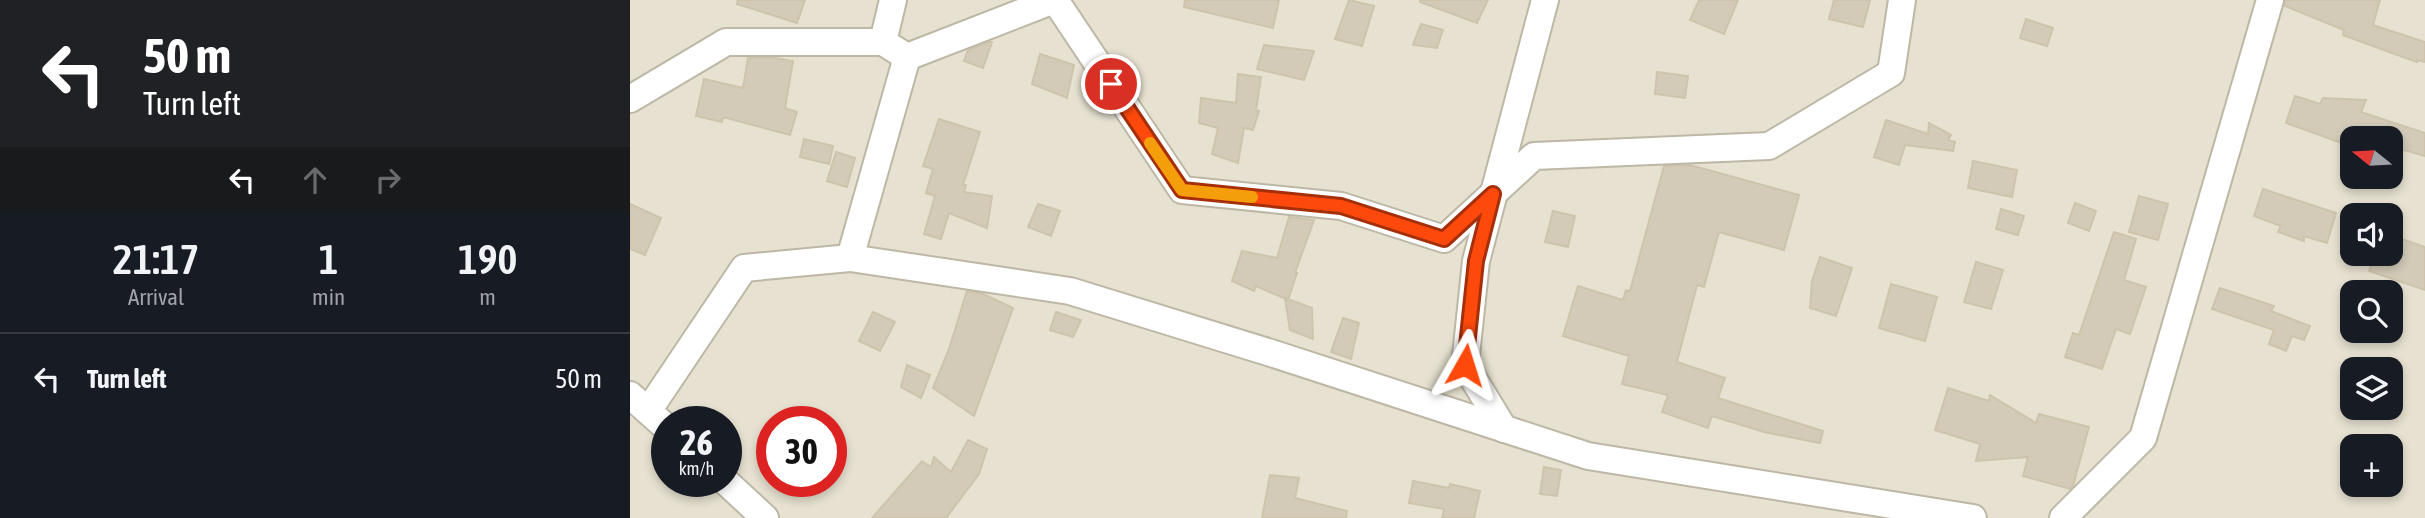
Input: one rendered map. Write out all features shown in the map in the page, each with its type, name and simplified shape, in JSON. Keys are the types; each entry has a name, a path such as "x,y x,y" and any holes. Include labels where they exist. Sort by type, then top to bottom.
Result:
{"street":[{"path":"883,42 893,0"},
{"path":"907,57 1054,0 1182,190 1341,206 1444,239 1534,156 1769,146 1891,72 1902,0"},
{"path":"1504,429 1465,365 1476,261 1545,0"},
{"path":"2063,518 2143,438 2270,0"},
{"path":"630,99 726,42 883,42 907,57"},
{"path":"850,258 907,57"},
{"path":"648,411 744,268 850,258 1070,291 1588,456 1973,518"},
{"path":"742,497 765,518"}],"shaded area":[{"path":"630,0 2425,0 2425,518 630,518"}],"building":[{"path":"738,0 805,0 797,23 737,4"},
{"path":"1185,0 1279,0 1273,28 1184,7"},
{"path":"1349,0 1374,6 1362,46 1335,39"},
{"path":"1420,0 1488,0 1477,23"},
{"path":"1699,0 1738,0 1724,34 1690,20"},
{"path":"1834,0 1870,0 1863,27 1829,19"},
{"path":"2285,0 2380,0 2373,25 2425,42 2425,62 2417,62 2343,35 2344,30 2285,6"},
{"path":"2026,19 2053,28 2047,46 2020,38"},
{"path":"1421,24 1443,30 1437,48 1413,45"},
{"path":"990,42 983,68 964,61 968,50"},
{"path":"1264,45 1314,51 1304,80 1257,69"},
{"path":"1040,54 1074,65 1067,98 1032,84"},
{"path":"748,58 793,61 785,108 797,112 790,135 723,117 722,122 696,116 704,79 743,88"},
{"path":"1657,72 1688,76 1685,98 1655,94"},
{"path":"1238,74 1261,77 1256,110 1259,111 1253,130 1244,128 1238,163 1212,154 1218,128 1199,123 1201,98 1236,103"},
{"path":"2295,96 2320,104 2323,98 2366,100 2361,112 2425,133 2425,156 2403,150 2403,126 2340,126 2340,142 2286,123"},
{"path":"939,119 980,132 963,185 966,185 964,192 992,196 987,228 949,213 941,239 924,234 935,196 926,193 933,169 923,166"},
{"path":"1886,120 1928,134 1929,123 1951,135 1948,140 1955,142 1953,151 1905,145 1899,165 1874,157"},
{"path":"804,139 833,146 829,164 800,157"},
{"path":"836,152 855,158 847,187 827,181"},
{"path":"1973,161 2017,170 2012,197 1968,188"},
{"path":"1690,165 1799,195 1784,250 1719,232 1704,287 1697,285 1677,362 1725,378 1718,398 1823,431 1820,443 1764,432 1712,416 1708,428 1662,412 1668,395 1622,384 1629,356 1563,336 1578,286 1623,300 1626,290 1630,291 1664,166"},
{"path":"2263,189 2336,213 2327,243 2304,236 2304,241 2278,232 2281,226 2254,216"},
{"path":"2139,196 2168,204 2158,240 2129,232"},
{"path":"2075,203 2096,211 2089,231 2068,223"},
{"path":"630,204 661,218 645,255 630,249"},
{"path":"1038,204 1060,211 1051,236 1028,227"},
{"path":"2001,209 2024,216 2018,235 1996,229"},
{"path":"1553,211 1575,216 1568,247 1545,242"},
{"path":"1289,217 1314,220 1288,300 1256,286 1254,291 1232,281 1242,251 1277,258"},
{"path":"2114,232 2136,239 2124,280 2146,287 2130,334 2116,329 2102,369 2065,357 2073,333 2079,335"},
{"path":"2403,239 2425,247 2425,290 2403,283 2403,280 2369,271 2371,266 2403,266"},
{"path":"1820,257 1852,268 1836,316 1810,308 1812,281"},
{"path":"1976,262 2003,270 1991,309 1964,302"},
{"path":"1891,284 1937,297 1925,341 1879,328"},
{"path":"2220,288 2274,306 2271,311 2310,326 2304,340 2292,336 2286,351 2269,344 2274,330 2212,309"},
{"path":"967,291 983,294 1013,308 974,416 933,388 949,349"},
{"path":"1285,298 1312,308 1313,339 1290,330"},
{"path":"873,312 895,322 880,351 859,341"},
{"path":"1056,312 1081,320 1073,337 1050,330"},
{"path":"1343,318 1359,323 1351,359 1331,352"},
{"path":"907,365 930,375 921,398 901,387"},
{"path":"1948,388 1989,401 1990,395 2036,423 2039,414 2089,427 2073,486 2070,489 2023,476 2028,457 1976,461 1980,444 1935,430"},
{"path":"968,440 987,449 979,474 946,518 872,518 922,461 931,467 934,457 951,472"},
{"path":"1544,467 1561,470 1557,496 1540,494"},
{"path":"1270,475 1299,478 1295,498 1347,511 1346,518 1262,518"},
{"path":"1413,481 1449,488 1450,484 1480,491 1474,518 1442,518 1444,509 1409,503"}],"slow traffic":[{"path":"1150,143 1182,190 1252,197"}],"route":[{"path":"1111,84 1182,190 1341,206 1444,239 1493,194 1476,261 1465,365"}]}
